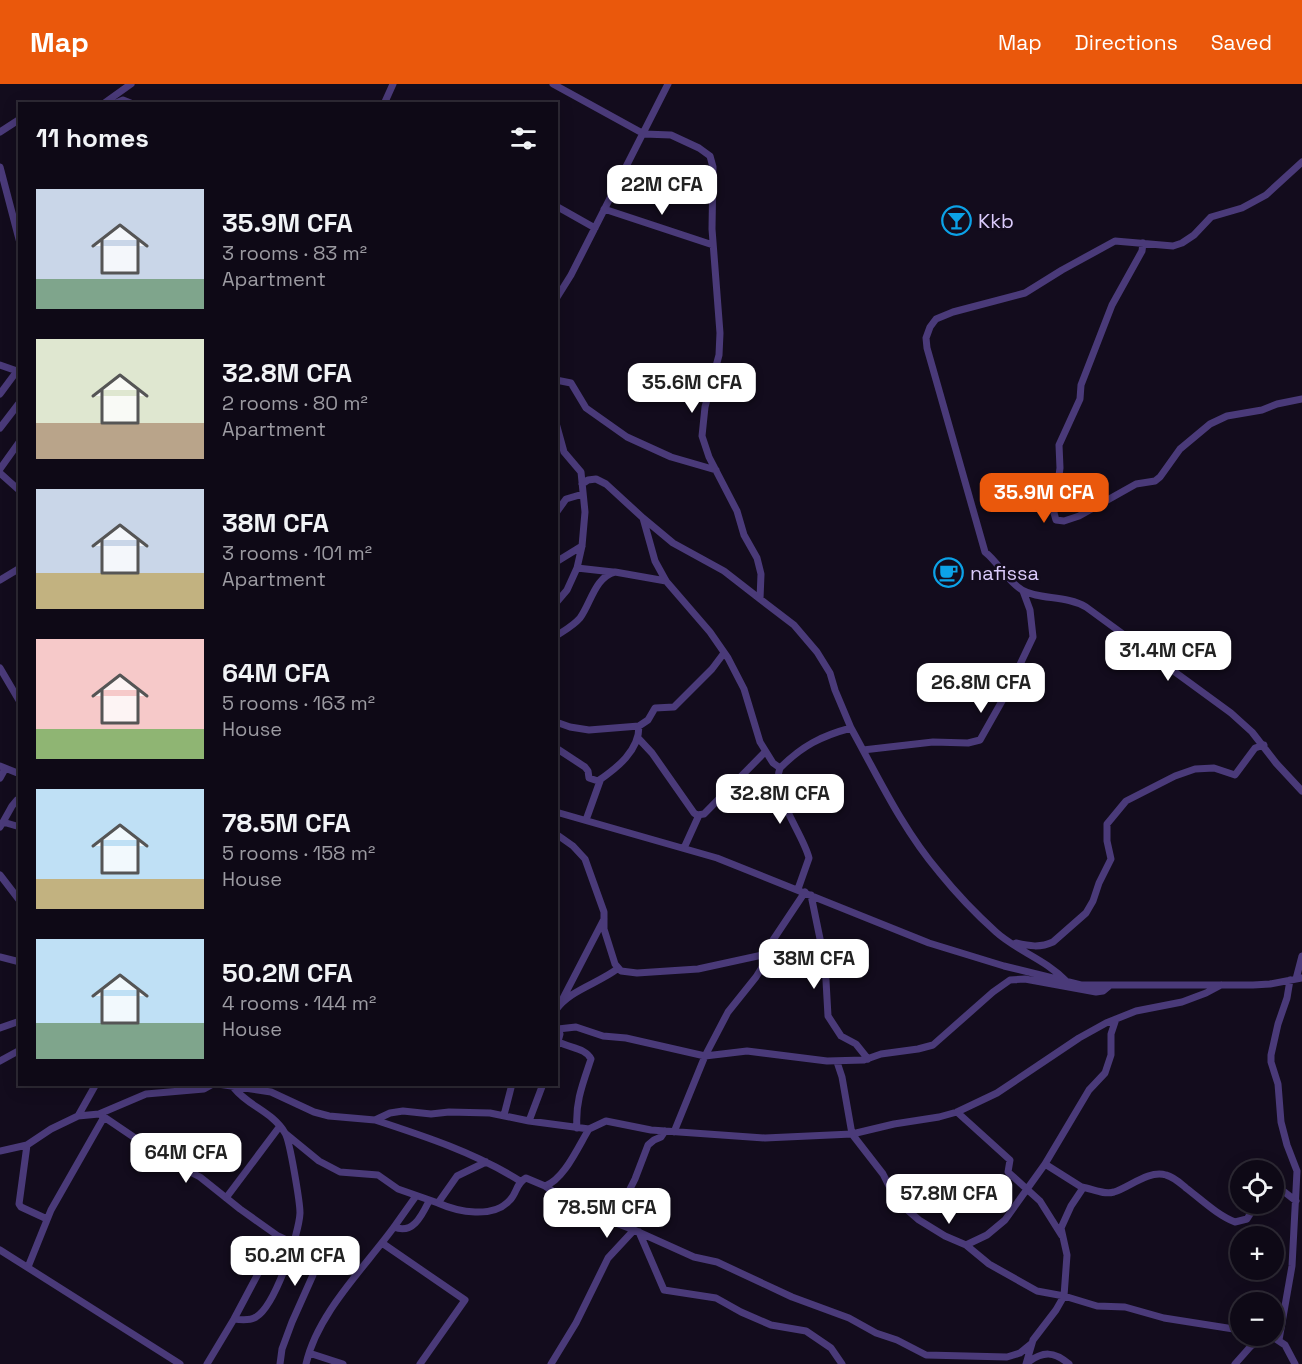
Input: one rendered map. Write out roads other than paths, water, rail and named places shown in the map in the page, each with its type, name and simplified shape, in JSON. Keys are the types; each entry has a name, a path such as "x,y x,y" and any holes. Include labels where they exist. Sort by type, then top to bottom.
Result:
{"street":[{"path":"106,102 131,84"},
{"path":"385,102 393,84"},
{"path":"553,84 644,134 671,135 699,148 710,156 713,167 712,245 719,315 719,344 705,407 702,436 709,457 737,511 744,535 757,558 761,574 759,599"},
{"path":"558,294 595,228 668,84"},
{"path":"0,132 18,120"},
{"path":"863,750 933,741 968,743 980,740 1006,694 1033,637 1030,610 1023,591 985,552 940,396 926,338 930,327 936,319 953,312 1025,293 1115,241 1173,246 1182,243 1194,235 1211,217 1242,208 1266,195 1302,162"},
{"path":"0,168 18,236"},
{"path":"558,207 595,228"},
{"path":"604,209 712,245"},
{"path":"1143,243 1142,252 1112,305 1081,385 1080,399 1059,445 1060,468 1054,513 1056,520 1064,522 1136,484 1155,481 1180,449 1210,424 1227,416 1262,410 1277,404 1302,399"},
{"path":"0,365 18,372 0,394"},
{"path":"558,380 571,383 586,408 635,441 671,457 716,470"},
{"path":"0,428 18,405"},
{"path":"558,601 567,590 577,568 582,546 585,512 581,472 564,452 560,442"},
{"path":"17,450 0,471 18,489"},
{"path":"582,484 588,480 606,484 673,543 724,571 794,625 817,652 830,673 851,729 900,815 939,872 996,932 1048,964 1066,981"},
{"path":"558,509 566,499 583,494"},
{"path":"643,518 655,561 666,581 711,632 724,653 744,689 760,742 765,752 780,768"},
{"path":"558,561 582,546"},
{"path":"577,568 666,581"},
{"path":"0,580 18,569"},
{"path":"558,635 573,626 604,577 615,572"},
{"path":"1023,591 1076,601 1086,607 1231,713 1264,745 1276,763 1302,791"},
{"path":"558,723 589,730 639,726 648,720 655,708 674,707 712,669 724,653"},
{"path":"0,668 18,699"},
{"path":"586,820 600,781 628,756 638,738 639,726"},
{"path":"851,729 816,740 793,755 780,768 778,778 779,788 809,858 805,892 825,963 828,1016 842,1036 856,1044 868,1059"},
{"path":"638,738 652,753 694,813 699,815 704,814 765,752"},
{"path":"1010,942 1029,946 1047,945 1086,913 1111,860 1107,841 1107,824 1126,801 1175,776 1195,769 1214,768 1235,775 1255,748 1264,745"},
{"path":"558,749 588,769 589,778 600,781"},
{"path":"0,778 3,768 18,773"},
{"path":"18,800 12,806 2,825 18,827"},
{"path":"558,813 717,858 929,943 1004,966 1081,985 1270,984 1296,979"},
{"path":"684,848 699,815"},
{"path":"558,835 573,846 585,859 605,917 604,929 617,969"},
{"path":"0,875 18,898"},
{"path":"616,1223 617,1214 635,1179 646,1148 650,1142 670,1131 728,1012 764,964 769,946 778,930 805,892"},
{"path":"558,1007 605,917"},
{"path":"617,969 637,973 698,969 767,954"},
{"path":"1284,1312 1292,1266 1298,1171 1287,1145 1281,1122 1276,1075 1270,1062 1272,1046 1302,956"},
{"path":"0,957 18,962"},
{"path":"558,1007 566,997 594,984 617,969"},
{"path":"558,1029 576,1027 603,1036 642,1041 705,1056 747,1051 837,1062 868,1059 881,1053 918,1049 933,1044 1010,980 1024,979 1096,992 1103,992 1109,986"},
{"path":"375,1120 398,1111 431,1114 449,1112 504,1115 529,1121 589,1129 606,1122 670,1131 765,1138 852,1134 894,1124 939,1118 957,1112 997,1093 1079,1038 1116,1019 1136,1011 1182,1002 1221,985"},
{"path":"966,1245 987,1235 1005,1220 1045,1164 1089,1090 1105,1074 1111,1055 1111,1034 1116,1019"},
{"path":"0,1028 18,1022"},
{"path":"558,1045 585,1052 591,1059 577,1100 577,1128"},
{"path":"0,1061 18,1051"},
{"path":"837,1062 842,1077 852,1134 878,1166 896,1200 907,1211 939,1233 966,1245 989,1264 1037,1291 1097,1306 1125,1306 1164,1318 1230,1328"},
{"path":"78,1116 95,1086"},
{"path":"0,1151 27,1145 51,1129 78,1116 102,1115 146,1094 204,1089 209,1086"},
{"path":"226,1086 234,1088 244,1086 271,1092 314,1112 329,1116 375,1120 486,1162 520,1181"},
{"path":"504,1115 511,1086"},
{"path":"529,1121 542,1086"},
{"path":"234,1088 246,1101 272,1118 286,1134 319,1161 340,1172 378,1175 390,1185 416,1196 462,1211 474,1212 497,1208 509,1201 520,1181 526,1178 532,1179 572,1204 694,1257 735,1269 792,1297 849,1318 876,1334 926,1355 1007,1357 1020,1353 1031,1344 1064,1296 1067,1255 1061,1228 1082,1187"},
{"path":"957,1112 1010,1160 1008,1172 1040,1201 1062,1236"},
{"path":"102,1115 169,1161 200,1177 278,1236 293,1243"},
{"path":"28,1267 47,1219 102,1115"},
{"path":"226,1198 280,1126"},
{"path":"545,1186 555,1182 589,1129"},
{"path":"234,1319 255,1318 266,1308 277,1288 293,1243 300,1215 286,1134"},
{"path":"27,1145 19,1204 47,1219"},
{"path":"438,1203 457,1176 486,1162"},
{"path":"1045,1164 1082,1187 1100,1192 1115,1192 1133,1182 1158,1174 1166,1174 1216,1211 1235,1222 1247,1219 1250,1214"},
{"path":"1284,1192 1296,1201"},
{"path":"306,1364 317,1334 336,1304 416,1196"},
{"path":"394,1227 402,1229 414,1225 429,1201"},
{"path":"551,1364 576,1323 608,1258 637,1231"},
{"path":"637,1231 664,1290 716,1299 771,1325 806,1331 831,1348 842,1364"},
{"path":"207,1364 278,1236"},
{"path":"382,1243 465,1300 420,1364"},
{"path":"0,1250 180,1364"},
{"path":"280,1364 282,1349 292,1322 314,1275 309,1265 290,1253"},
{"path":"1027,1363 1031,1353 1031,1344"},
{"path":"1284,1344 1295,1364"},
{"path":"1235,1364 1251,1346"},
{"path":"309,1353 343,1364"},
{"path":"1027,1363 1044,1353 1052,1353 1069,1364"}],"place":[{"name":"Kkb","path":"957,221"},
{"name":"nafissa","path":"949,573"}]}
